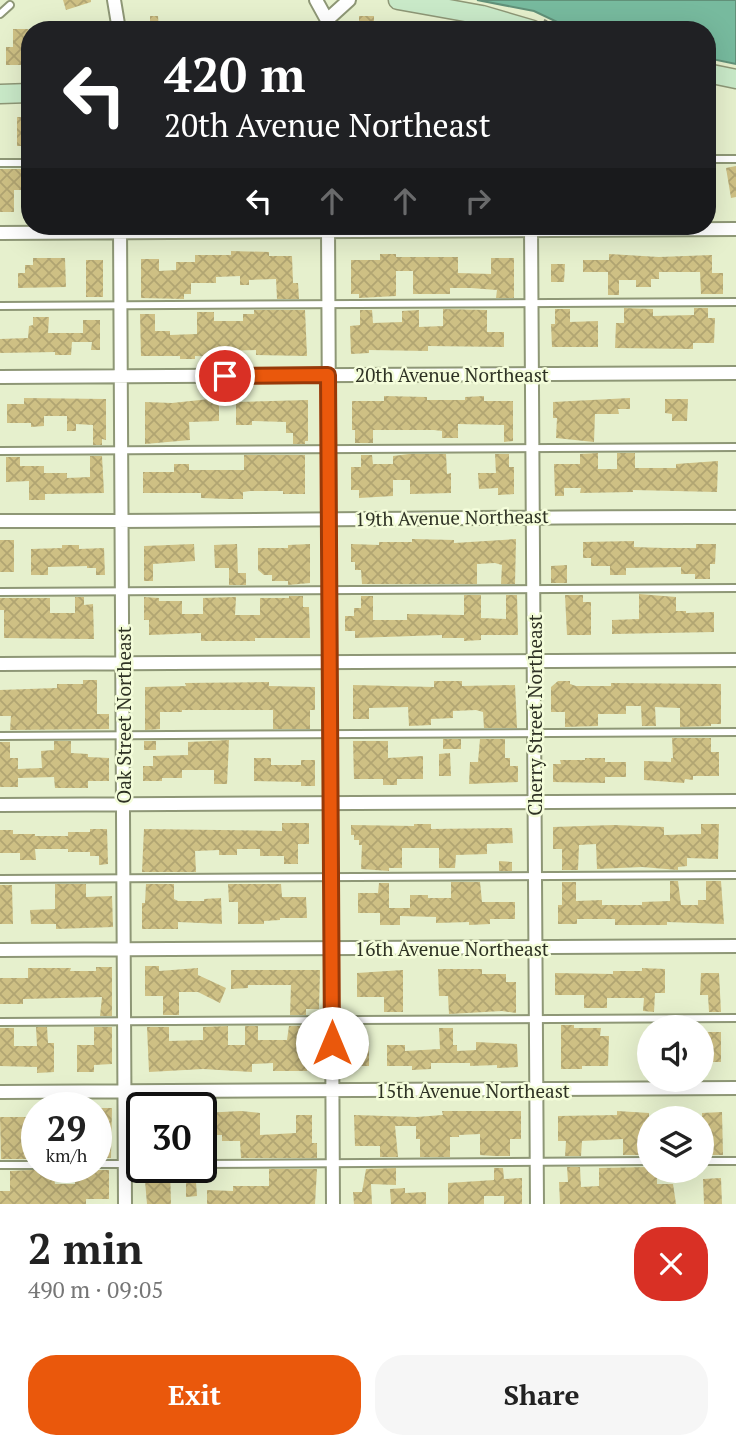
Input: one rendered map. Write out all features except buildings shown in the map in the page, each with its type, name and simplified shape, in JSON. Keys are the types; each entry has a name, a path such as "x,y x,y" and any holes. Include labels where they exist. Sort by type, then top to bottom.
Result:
{"street":[{"path":"114,0 118,21"},
{"path":"316,0 325,21"},
{"path":"331,21 349,0"},
{"path":"398,0 502,21"},
{"path":"716,75 736,79"},
{"path":"0,94 21,93"},
{"path":"716,229 736,229"},
{"path":"0,233 21,232"},
{"name":"Oak Street Northeast","path":"120,235 125,1204"},
{"path":"328,235 333,1204"},
{"name":"Cherry Street Northeast","path":"531,235 537,1204"},
{"name":"20th Avenue Northeast","path":"0,377 736,373"},
{"name":"19th Avenue Northeast","path":"0,521 122,522 533,516 736,517"},
{"path":"0,663 736,660"},
{"path":"0,805 736,801"},
{"name":"16th Avenue Northeast","path":"0,950 736,946"},
{"name":"15th Avenue Northeast","path":"0,1092 736,1088"}],"lane":[{"path":"0,14 10,5"},
{"path":"716,159 736,159"},
{"path":"0,163 21,163"},
{"path":"0,306 736,302"},
{"path":"0,451 736,447"},
{"path":"0,592 736,588"},
{"path":"0,736 736,732"},
{"path":"0,879 736,875"},
{"path":"0,1022 736,1018"},
{"path":"217,1164 637,1161"},
{"path":"714,1161 736,1161"},
{"path":"0,1165 21,1164"},
{"path":"112,1164 125,1164"}],"shaded area":[{"path":"477,0 736,0 736,64 716,60 716,21 555,21 534,11"}],"route":[{"path":"225,376 328,375 332,1043"}]}
